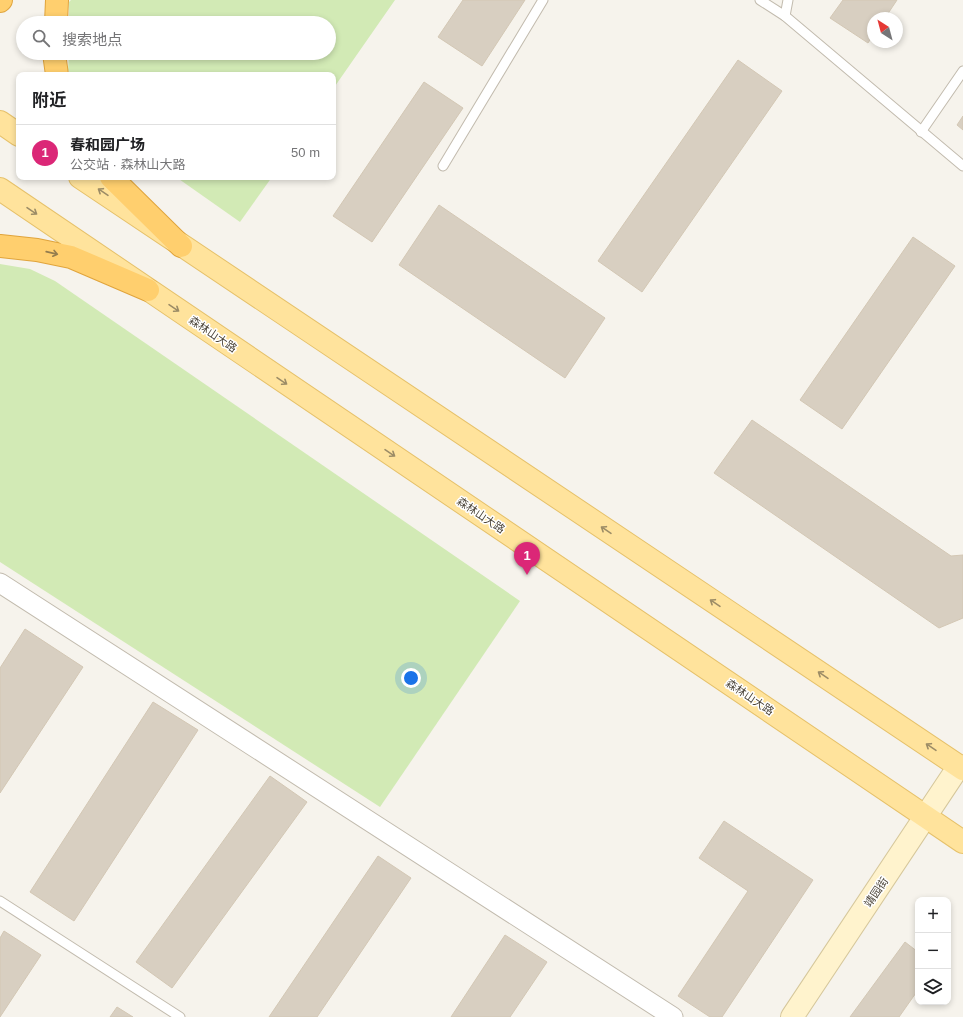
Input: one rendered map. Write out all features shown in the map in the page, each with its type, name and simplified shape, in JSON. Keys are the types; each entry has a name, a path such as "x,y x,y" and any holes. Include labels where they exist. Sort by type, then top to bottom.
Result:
{"highway":[{"path":"55,60 57,72"},
{"path":"114,180 181,246"},
{"path":"0,246 37,250 70,257 148,290"}],"main road":[{"path":"0,122 16,133"},
{"path":"84,180 961,768"},
{"name":"森林山大路","path":"0,189 927,816 963,842"}],"street":[{"path":"0,583 673,1017"},
{"name":"靖园街","path":"792,1017 961,768"}],"lane":[{"path":"443,166 543,0"},
{"path":"760,0 785,16 963,166"},
{"path":"785,16 788,0"},
{"path":"921,132 963,71"},
{"path":"0,901 180,1017"}],"green space":[{"path":"71,0 395,0 336,85 336,72 69,72 69,60 336,60 336,16 69,16 69,2"},
{"path":"180,180 270,180 240,222"},
{"path":"0,264 30,269 55,281 520,601 380,807 0,562"}],"building":[{"path":"463,0 525,0 482,66 438,37"},
{"path":"843,0 897,0 889,12 867,12 867,42 830,18"},
{"path":"738,60 782,91 642,292 598,261"},
{"path":"424,82 463,108 372,242 333,216"},
{"path":"963,116 963,130 957,125"},
{"path":"439,205 605,318 565,378 399,265"},
{"path":"913,237 955,266 842,429 800,400"},
{"path":"752,420 951,556 963,555 963,618 939,628 714,473"},
{"path":"25,629 83,667 0,793 0,668"},
{"path":"153,702 198,730 74,921 30,892"},
{"path":"270,776 307,802 172,988 136,962"},
{"path":"724,821 813,880 722,1017 710,1017 678,996 748,891 699,858"},
{"path":"378,856 411,878 317,1017 269,1017"},
{"path":"4,931 41,955 0,1017 0,938"},
{"path":"505,935 547,962 510,1017 451,1017"},
{"path":"905,942 915,950 915,994 899,1017 850,1017"},
{"path":"117,1007 133,1017 110,1017"}],"place":[{"name":"春和园广场","path":"527,575"}]}
